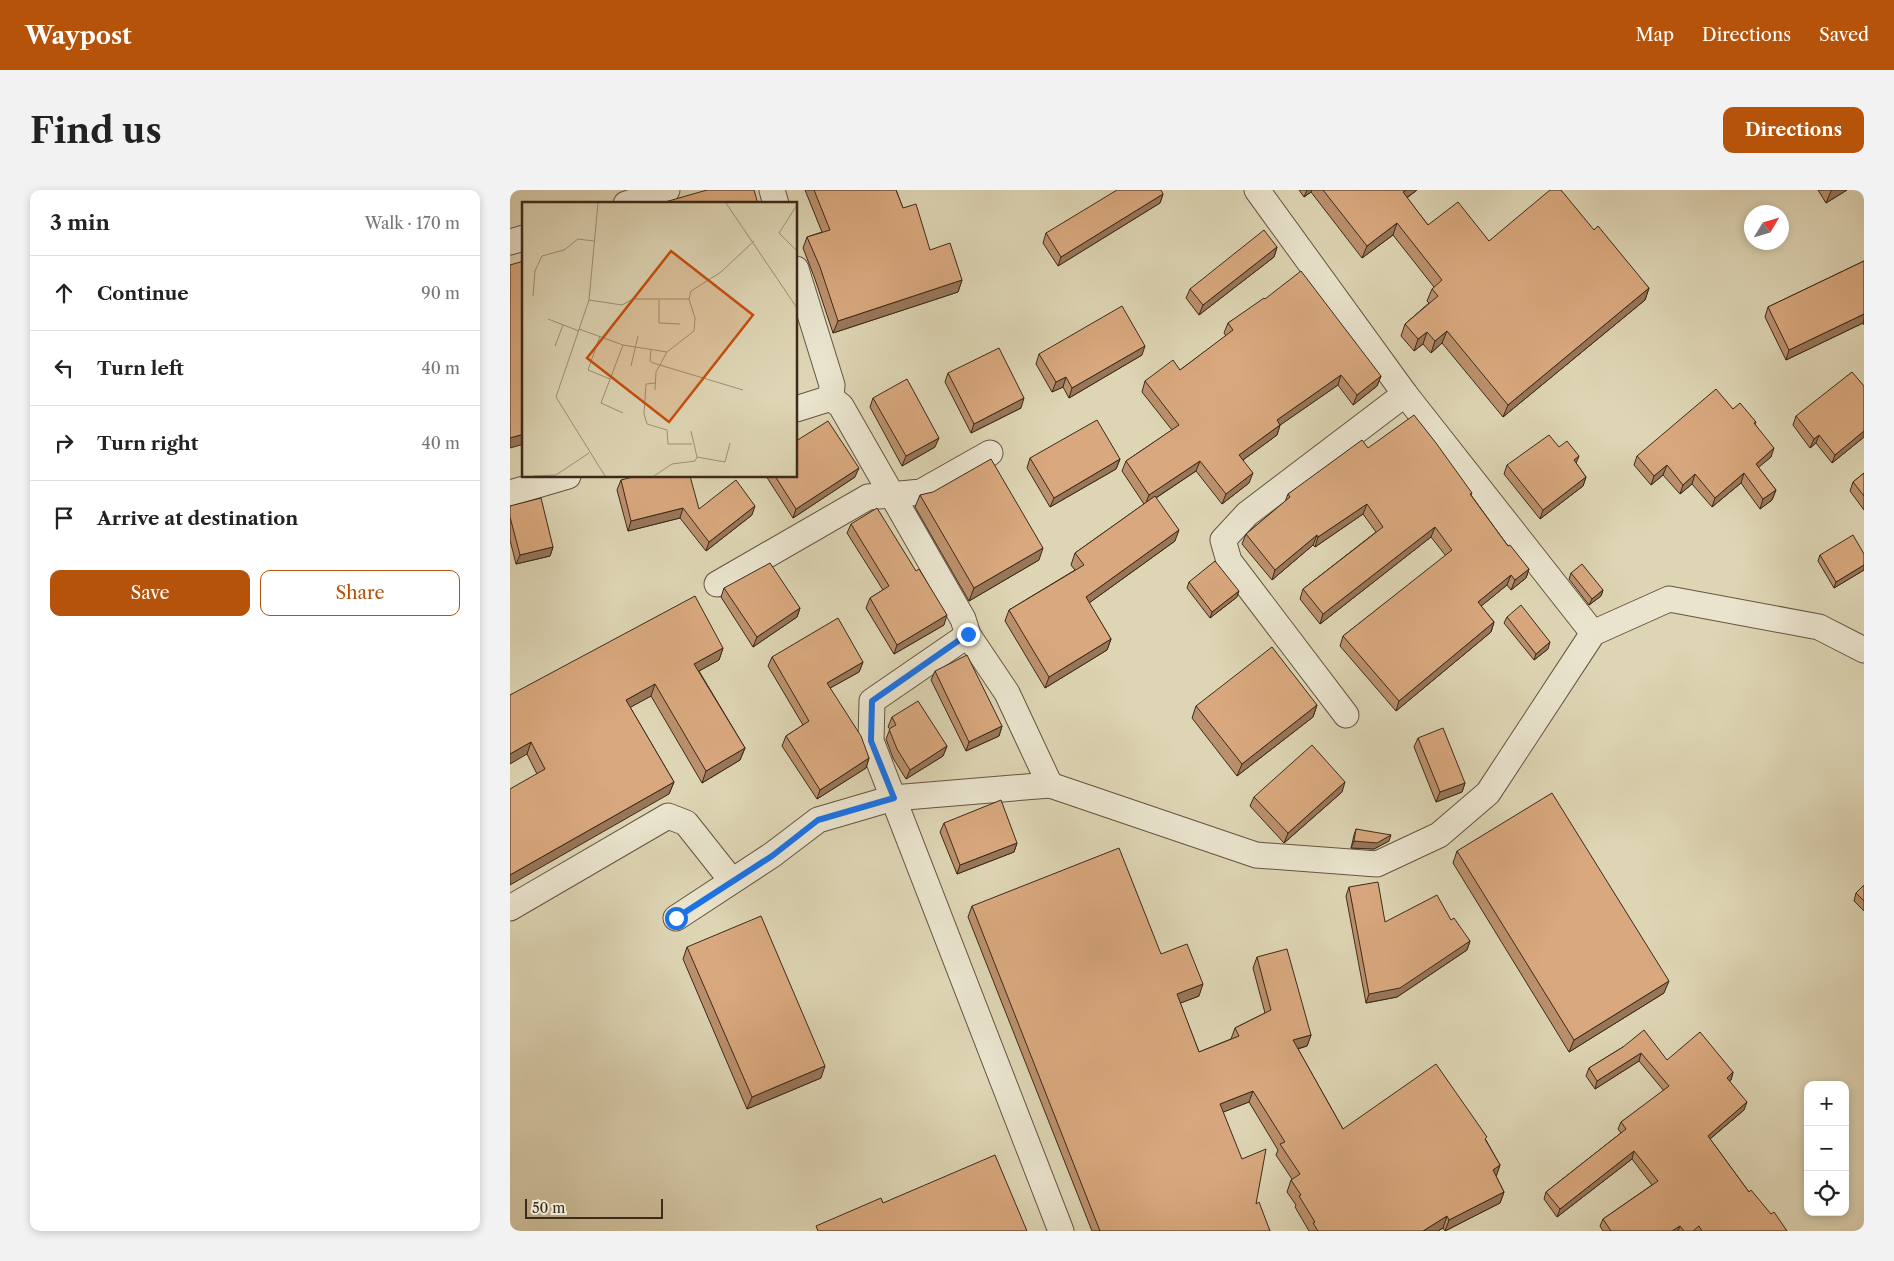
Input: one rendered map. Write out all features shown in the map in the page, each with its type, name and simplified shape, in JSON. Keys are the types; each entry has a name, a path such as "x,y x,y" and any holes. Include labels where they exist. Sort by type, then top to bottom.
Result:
{"street":[{"path":"632,202 667,190"},
{"path":"1257,190 1405,394 1593,633"},
{"path":"798,275 832,384 831,398"},
{"path":"1346,715 1229,561 1223,540 1247,514 1405,394"},
{"path":"798,408 831,398"},
{"path":"831,398 841,406 963,619 968,634 1007,693 1050,785"},
{"path":"716,584 868,497 922,492 990,453"},
{"path":"510,493 561,478"},
{"path":"676,918 772,856 818,820 894,798 1050,785 1256,855 1377,864 1439,835 1488,793 1593,633 1669,599 1819,628 1864,650"},
{"path":"968,634 872,701 871,741 1061,1231"},
{"path":"510,908 668,816 686,822 732,881"}],"building":[{"path":"707,190 754,190 757,202 665,202"},
{"path":"814,190 896,190 903,208 916,204 930,250 950,243 962,280 838,321 820,267 807,237 830,230"},
{"path":"1117,190 1161,190 1163,194 1061,257 1046,233"},
{"path":"1323,190 1406,190 1403,192 1428,225 1458,202 1489,241 1550,190 1561,190 1594,230 1598,226 1649,288 1508,405 1447,331 1435,341 1427,332 1418,339 1405,324 1438,296 1432,289 1442,280 1397,223 1367,246"},
{"path":"1264,230 1277,247 1203,305 1190,289"},
{"path":"1864,261 1864,314 1789,350 1768,307"},
{"path":"522,262 522,435 510,438 510,265"},
{"path":"1301,271 1381,376 1357,395 1341,375 1277,420 1280,425 1239,455 1253,473 1226,494 1200,461 1149,495 1126,461 1179,425 1145,381 1173,360 1180,370 1233,330 1228,323 1265,299"},
{"path":"1122,306 1145,346 1072,388 1066,377 1056,382 1039,354"},
{"path":"999,348 1024,398 974,424 948,373"},
{"path":"1852,372 1864,386 1864,431 1835,455 1819,435 1814,439 1796,416"},
{"path":"907,379 939,438 906,456 873,398"},
{"path":"1716,389 1733,409 1740,403 1774,448 1756,464 1776,490 1763,499 1744,473 1715,498 1695,474 1683,485 1667,465 1654,476 1637,456"},
{"path":"1414,415 1472,493 1470,494 1508,546 1510,545 1529,569 1515,580 1511,575 1478,602 1494,622 1399,701 1343,636 1452,550 1435,527 1323,614 1303,589 1383,527 1367,504 1318,537 1317,535 1275,570 1246,534 1290,497 1288,494 1362,440 1368,448"},
{"path":"1097,420 1120,459 1054,498 1030,458"},
{"path":"828,421 859,468 796,509 776,478 798,478 798,440"},
{"path":"1549,435 1559,447 1567,441 1579,456 1574,460 1586,477 1543,510 1507,465"},
{"path":"991,459 1043,548 974,588 920,495 933,492"},
{"path":"1864,473 1864,496 1853,482"},
{"path":"629,478 691,478 699,509 736,480 755,506 709,542 683,508 631,521 621,480"},
{"path":"1155,496 1179,530 1086,597 1111,639 1049,677 1009,610 1084,565 1075,553"},
{"path":"541,498 553,547 520,555 510,517 510,506"},
{"path":"877,508 916,571 919,569 947,615 897,645 870,598 889,586 851,524"},
{"path":"1853,535 1864,554 1864,565 1836,582 1820,555"},
{"path":"1215,561 1239,591 1212,612 1189,582"},
{"path":"770,563 800,608 757,637 724,588"},
{"path":"1582,564 1603,590 1592,599 1571,573"},
{"path":"695,596 723,648 694,664 745,748 706,771 655,684 626,700 674,782 510,875 510,789 545,769 531,742 510,754 510,695"},
{"path":"1521,605 1550,642 1536,654 1507,617"},
{"path":"838,618 863,662 827,683 861,736 869,758 820,790 786,736 809,721 772,657"},
{"path":"1272,647 1317,705 1242,764 1196,706"},
{"path":"967,655 1002,726 969,742 935,671"},
{"path":"918,701 947,746 910,770 897,749 889,729 896,725 892,717"},
{"path":"1443,728 1465,783 1440,792 1418,738"},
{"path":"1312,745 1345,782 1288,833 1254,797"},
{"path":"1552,793 1669,981 1574,1040 1457,851"},
{"path":"1001,800 1017,843 960,865 944,823"},
{"path":"1356,829 1391,835 1377,843 1354,841"},
{"path":"1119,848 1161,954 1187,944 1203,984 1177,994 1199,1052 1239,1036 1235,1028 1271,1010 1257,957 1287,949 1311,1035 1293,1040 1343,1129 1436,1064 1487,1137 1485,1139 1500,1165 1493,1170 1504,1192 1449,1220 1447,1216 1423,1231 1318,1231 1313,1223 1315,1222 1299,1196 1301,1195 1291,1180 1300,1174 1280,1144 1285,1142 1253,1091 1220,1104 1242,1159 1266,1149 1256,1204 1259,1202 1270,1231 1100,1231 972,906"},
{"path":"1378,882 1385,922 1437,895 1451,920 1454,918 1470,941 1400,988 1369,994 1349,887"},
{"path":"1864,885 1864,901 1856,893"},
{"path":"761,916 825,1066 752,1097 687,947"},
{"path":"1644,1030 1667,1060 1700,1032 1733,1072 1727,1078 1747,1102 1708,1136 1749,1192 1751,1190 1771,1214 1774,1212 1787,1231 1702,1231 1699,1226 1693,1231 1684,1231 1680,1226 1672,1231 1611,1231 1603,1219 1658,1181 1634,1151 1560,1209 1546,1192 1626,1129 1621,1122 1669,1086 1641,1053 1597,1081 1589,1068 1623,1047"},
{"path":"995,1155 1027,1231 818,1231 816,1226 881,1198 883,1203"}],"route":[{"path":"676,918 772,856 818,820 894,798 871,741 872,701 968,634"}]}
